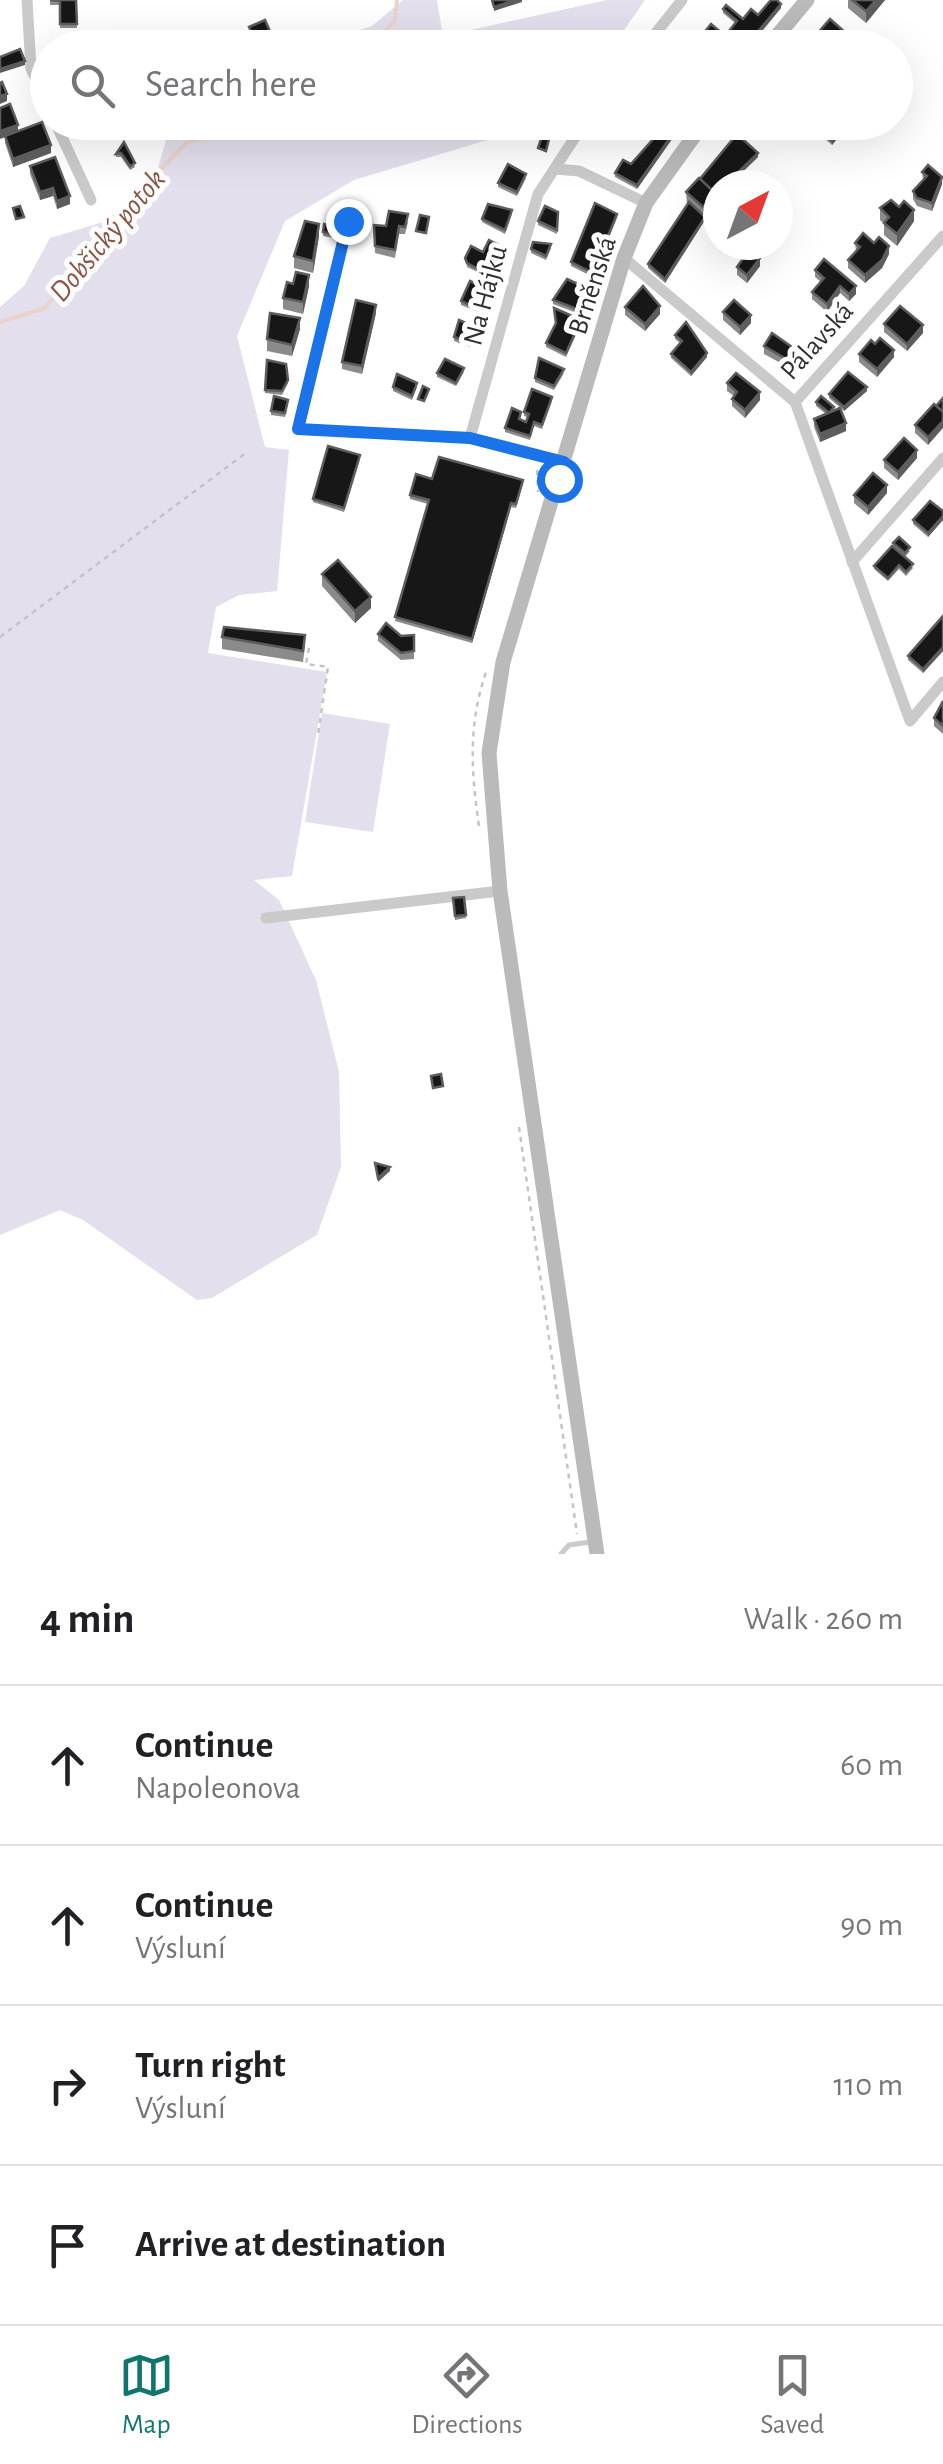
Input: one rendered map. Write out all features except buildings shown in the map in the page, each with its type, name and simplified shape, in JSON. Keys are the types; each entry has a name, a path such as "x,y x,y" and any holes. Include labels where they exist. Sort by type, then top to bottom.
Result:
{"main road":[{"path":"779,30 798,3"},
{"name":"Brněnská","path":"595,1548 500,891 489,753 503,662 624,258 646,202 691,140"}],"street":[{"path":"27,0 30,52"},
{"path":"658,30 682,0"},
{"path":"64,140 91,200"},
{"name":"Na Hájku","path":"470,438 538,194 573,140"},
{"path":"555,170 579,171 646,202"},
{"path":"348,221 298,429 470,438 564,462"},
{"name":"Pálavská","path":"624,258 795,402 943,236"},
{"path":"795,402 910,720 943,682"},
{"path":"852,562 943,458"},
{"path":"266,918 500,891"}],"lane":[{"path":"561,1554 569,1544 595,1548"}],"path":[{"path":"1,635 247,452"},
{"path":"308,648 306,664 328,667 318,734"}],"shaded area":[{"path":"403,0 437,0 442,30 360,30 372,26"},
{"path":"607,0 645,0 624,30 470,30"},
{"path":"166,140 487,140 354,180 285,221 237,336 265,447 289,450 277,591 239,595 216,607 208,653 327,672 292,876 254,880 279,900 316,980 339,1072 341,1167 317,1235 212,1298 197,1300 83,1220 60,1210 0,1235 0,307 24,286 50,238 146,209"},
{"path":"322,713 390,724 373,832 305,822"}],"waterway":[{"name":"Dobšický potok","path":"386,30 395,20 397,0"},
{"name":"Dobšický potok","path":"0,322 45,308 115,216 188,141 195,140"}],"route":[{"path":"348,221 298,429 470,438 564,462 559,479"}]}
